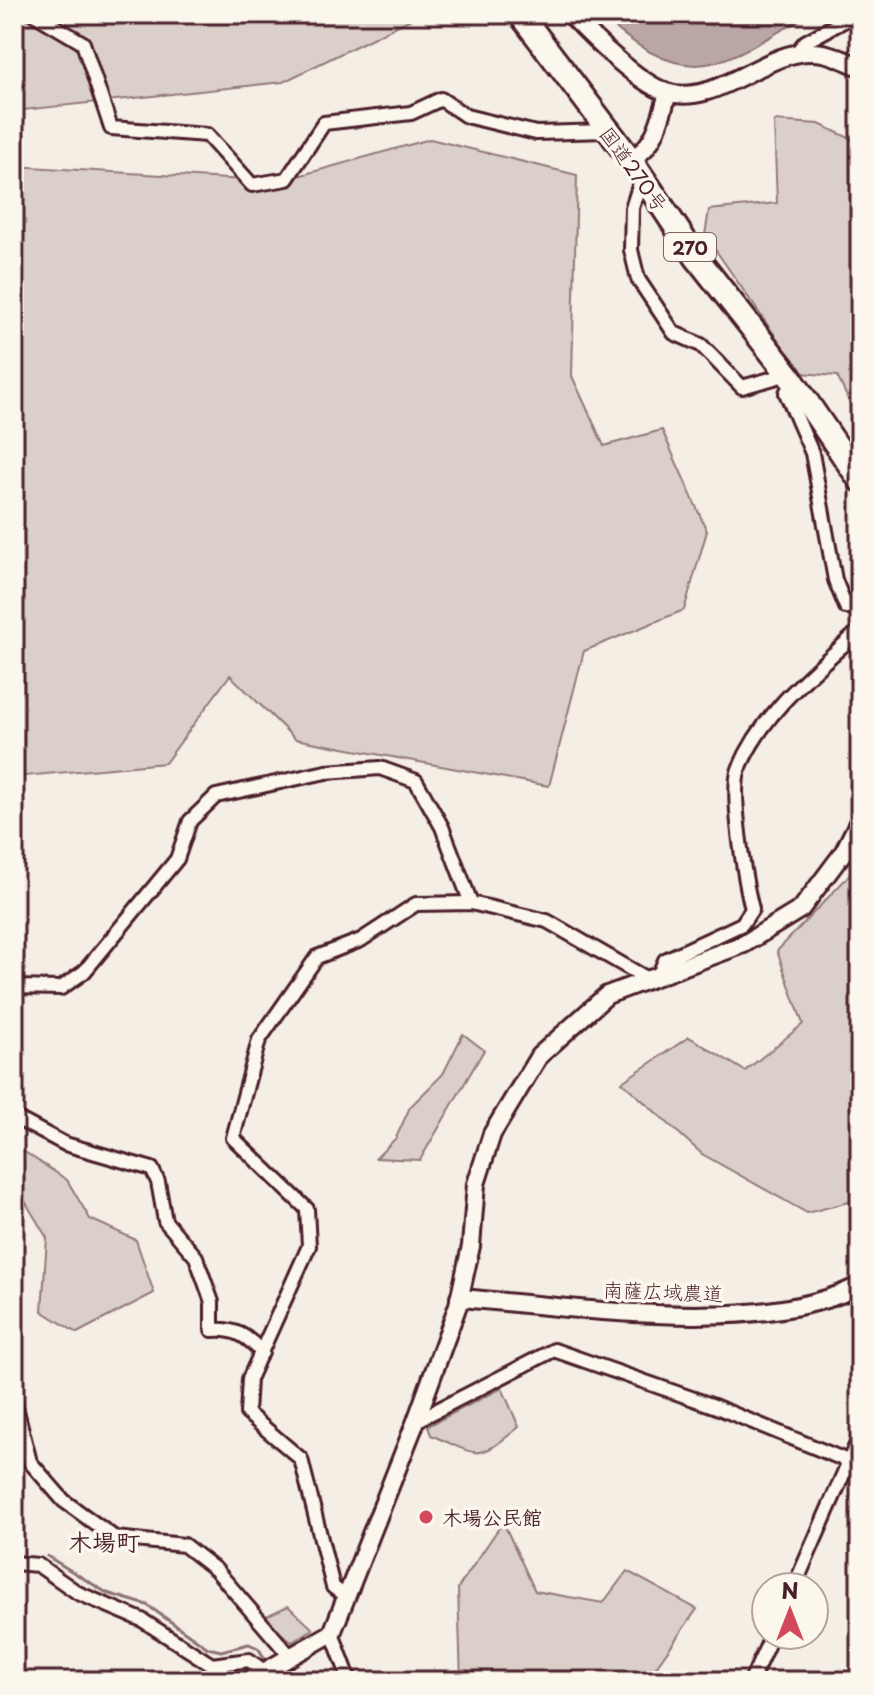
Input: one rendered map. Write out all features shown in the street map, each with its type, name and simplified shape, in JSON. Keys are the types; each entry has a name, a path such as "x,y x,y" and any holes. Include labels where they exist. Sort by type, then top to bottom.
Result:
{"highway":[{"name":"国道270号","path":"520,14 636,168 696,257 790,378 860,480"}],"street":[{"path":"34,14 83,43 111,128 207,135 252,185 287,179 324,123 411,113 441,99 466,116 536,133 607,131"},
{"path":"570,14 645,80 668,93 711,88 796,53 815,52 860,67"},
{"path":"796,53 805,42 856,14"},
{"path":"668,93 653,140 636,168 631,250 638,279 674,333 701,345 742,387 790,378 786,393 812,453 835,580 846,607 860,608"},
{"path":"653,976 665,960 742,924 752,909 745,879 738,771 769,718 860,630"},
{"path":"14,987 61,988 84,972 177,859 190,821 216,796 326,772 380,768 416,781 442,827 471,903"},
{"path":"350,1681 332,1633 416,1421 459,1298 471,1246 476,1184 492,1134 511,1099 539,1056 607,995 744,944 801,909 843,853 860,819"},
{"path":"345,1596 333,1587 301,1459 247,1413 249,1379 309,1246 307,1209 233,1138 259,1040 317,957 361,940 416,904 471,903 547,921 653,976"},
{"path":"14,1117 65,1144 152,1169 158,1182 165,1221 196,1257 212,1302 212,1330 231,1329 252,1340 262,1353"},
{"name":"南薩広域農道","path":"459,1298 561,1307 750,1314 795,1308 860,1285"},
{"path":"416,1421 554,1350 714,1406 854,1464"},
{"path":"14,1399 30,1462 64,1501 115,1538 184,1545 216,1570 290,1656"},
{"path":"802,1571 854,1464 860,1436"},
{"path":"14,1563 38,1565 78,1593 142,1620 212,1665 249,1660 266,1676"},
{"path":"248,1681 266,1676 290,1656 332,1633"},
{"path":"751,1681 765,1651"}],"shaded area":[{"path":"14,14 421,14 283,82 14,111"},
{"path":"600,14 673,14 712,26 731,14 811,14 739,53 700,65 683,64 652,53 624,35"},
{"path":"774,121 819,124 860,143 860,424 837,376 801,373 705,235 709,210 777,203"},
{"path":"430,139 577,175 572,376 604,446 662,430 707,531 684,610 584,651 549,786 295,739 230,675 165,763 14,777 14,166 277,182"},
{"path":"860,864 860,1199 807,1213 702,1154 622,1082 689,1037 745,1071 803,1024 777,951"},
{"path":"463,1034 484,1050 420,1160 376,1158 396,1138 410,1107 443,1074"},
{"path":"14,1145 67,1180 90,1219 136,1240 154,1293 77,1333 42,1311 47,1238 14,1183"},
{"path":"502,1388 519,1427 494,1446 485,1451 469,1451 431,1435 428,1426"},
{"path":"503,1522 535,1591 603,1603 627,1571 697,1609 646,1681 461,1681 458,1588"},
{"path":"288,1606 313,1629 292,1642 262,1618"}],"waterway":[{"path":"47,1556 107,1593 147,1605 208,1648 221,1651 249,1644 258,1648 267,1662"},
{"path":"272,1673 277,1681"}],"place":[{"name":"木場公民館","path":"426,1517"}],"district":[{"name":"木場町","path":"104,1541"}]}
